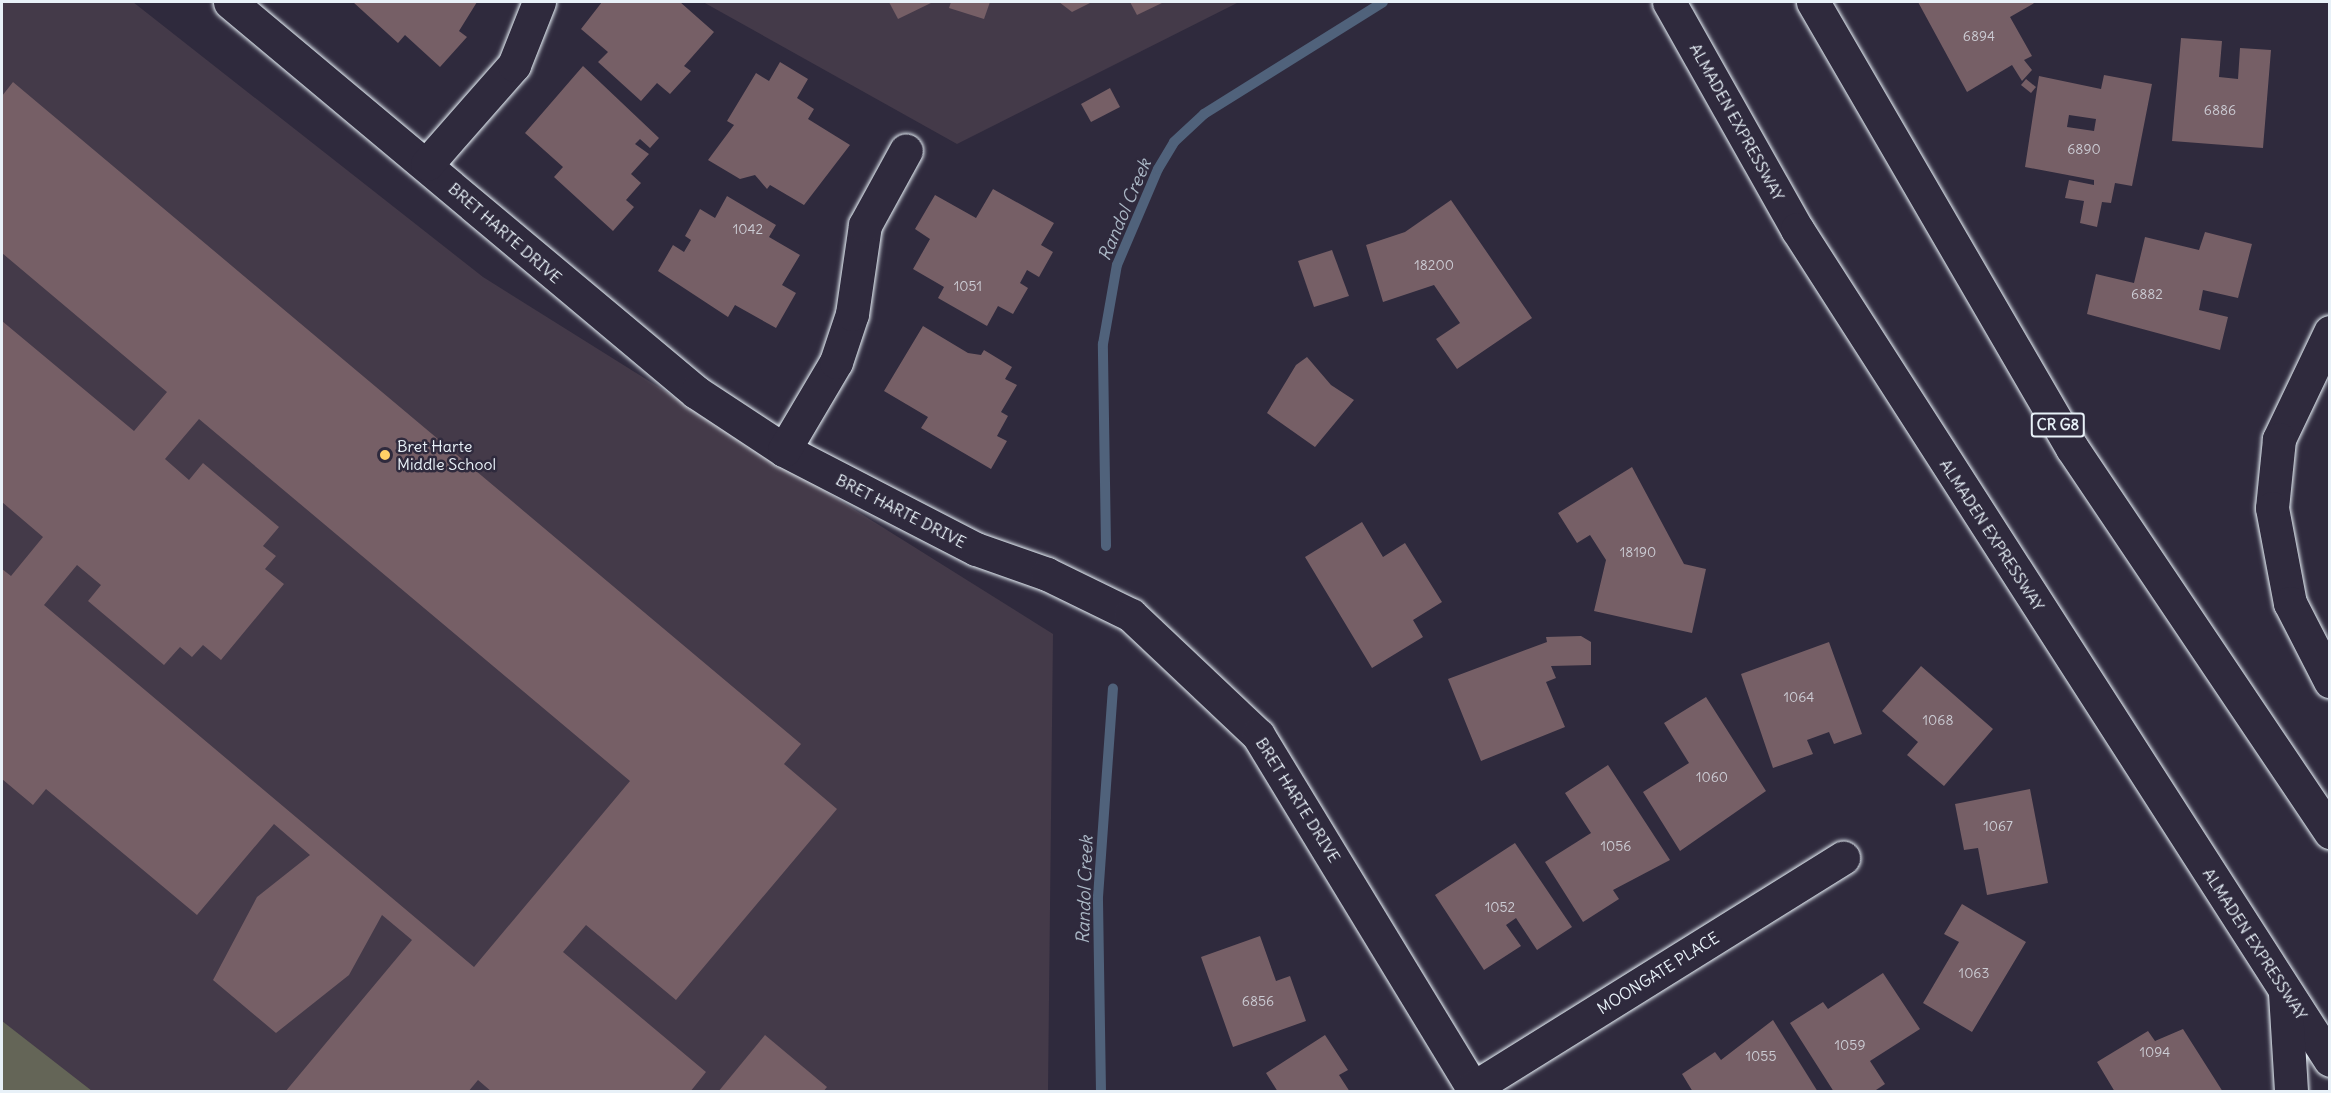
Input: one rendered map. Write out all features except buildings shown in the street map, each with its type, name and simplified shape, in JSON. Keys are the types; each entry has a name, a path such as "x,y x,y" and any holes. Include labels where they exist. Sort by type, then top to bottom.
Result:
{"street":[{"name":"BRET HARTE DRIVE","path":"230,2 427,164 474,210 696,392 784,450 976,549 1047,574 1131,615 1258,735 1474,1090"},
{"path":"427,164 514,65 539,2"},
{"name":"ALMADEN EXPRESSWAY","path":"1669,2 1797,229 2330,1060"},
{"name":"CR G8","path":"1813,2 2072,448 2330,832"},
{"path":"784,450 836,362 852,314 865,225 906,150"},
{"path":"2330,332 2279,439 2272,508 2279,557 2290,603 2330,681"},
{"name":"MOONGATE PLACE","path":"1474,1090 1843,858"},
{"path":"2285,991 2290,1092"}],"shaded area":[{"name":"Bret Harte Middle School","path":"2,2 133,2 483,277 1053,634 1048,1091 2,1092"},
{"path":"703,2 1239,2 957,144"}],"green space":[{"path":"2,1021 92,1091 2,1091"}],"waterway":[{"name":"Randol Creek","path":"1106,546 1103,344 1117,265 1158,169 1174,142 1204,114 1383,2"},
{"name":"Randol Creek","path":"1101,1092 1098,897 1113,689"}],"place":[{"name":"Bret Harte Middle School","path":"385,455"}]}
